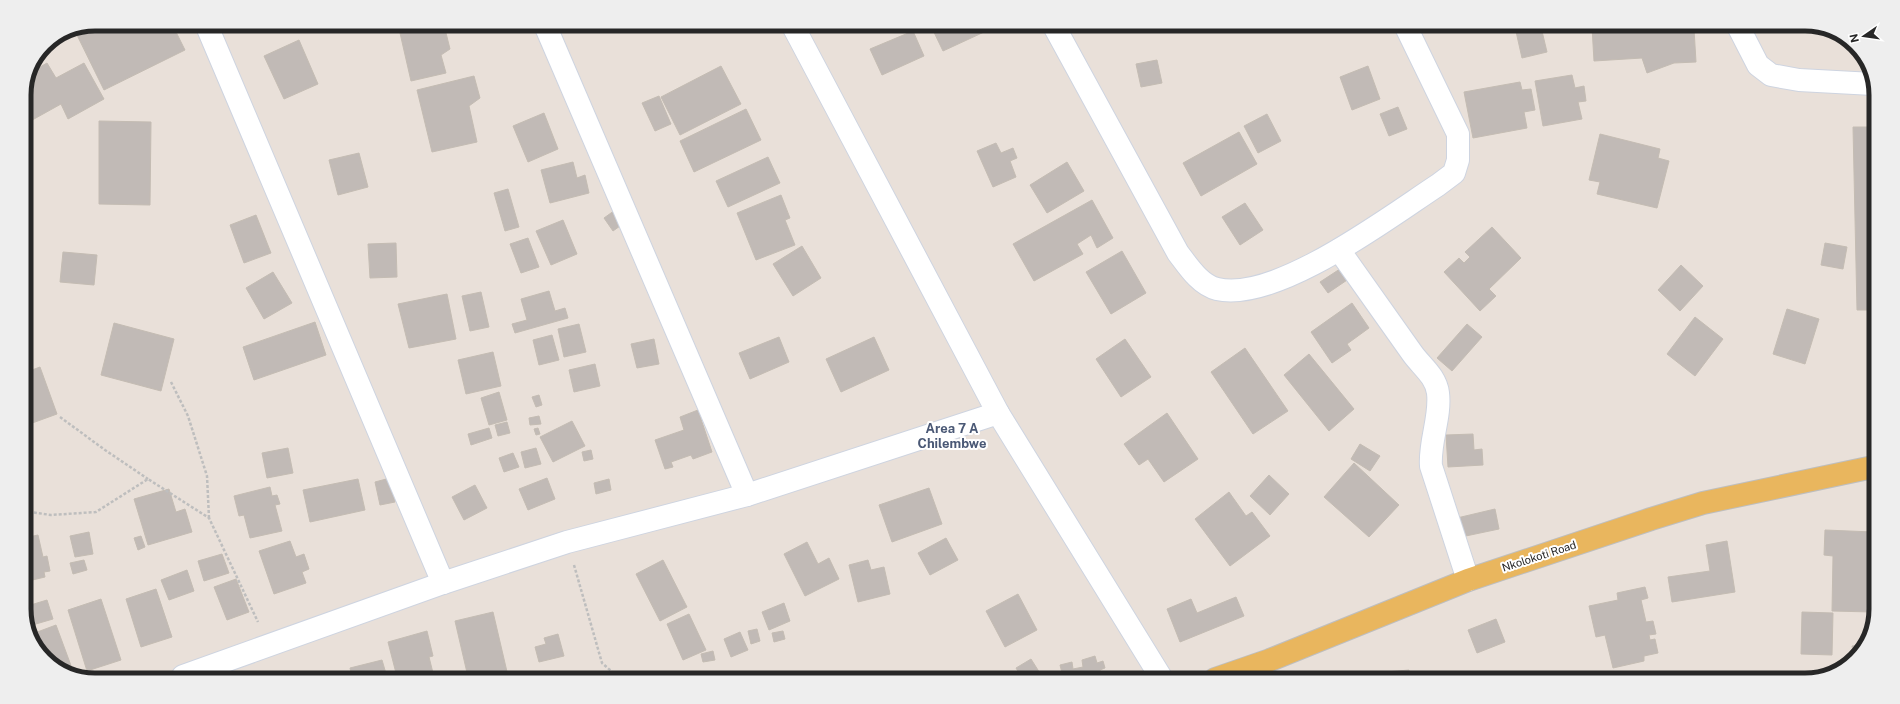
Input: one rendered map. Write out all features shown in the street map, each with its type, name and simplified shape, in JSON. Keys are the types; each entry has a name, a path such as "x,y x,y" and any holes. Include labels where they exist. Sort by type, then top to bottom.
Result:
{"main road":[{"name":"Nkolokoti Road","path":"1232,673 1270,660 1468,580 1703,503 1869,467"}],"street":[{"path":"209,31 443,583"},
{"path":"548,31 747,495"},
{"path":"795,31 998,413 1158,673"},
{"path":"1057,31 1178,253 1201,281 1216,289 1238,292 1274,283 1339,250 1454,173 1458,160 1458,134 1408,31"},
{"path":"1741,31 1758,65 1771,75 1799,80 1868,84"},
{"path":"1339,250 1414,356 1434,380 1438,398 1431,466 1468,580"},
{"path":"191,673 443,583 567,542 747,495 998,413"}],"path":[{"path":"171,382 188,416 207,476 209,518 269,645"},
{"path":"60,417 105,450 209,518"},
{"path":"31,512 51,515 96,512 148,479"},
{"path":"567,542 602,664 613,673"}],"building":[{"path":"95,31 176,31 185,50 104,90 77,34"},
{"path":"408,31 446,31 450,49 441,55 446,73 411,81 400,33"},
{"path":"913,31 924,56 882,75 870,49"},
{"path":"933,31 986,31 943,51"},
{"path":"1516,31 1542,31 1547,52 1522,58"},
{"path":"1592,31 1694,31 1696,62 1674,63 1647,73 1642,58 1594,61"},
{"path":"299,40 318,84 284,99 264,56"},
{"path":"1157,60 1162,83 1141,87 1136,64"},
{"path":"47,63 56,78 84,63 104,99 68,119 61,104 31,121 32,83 37,69"},
{"path":"721,66 741,104 680,135 661,97"},
{"path":"1368,66 1380,99 1352,110 1340,77"},
{"path":"1572,75 1575,88 1584,86 1586,101 1578,102 1582,119 1543,126 1535,81"},
{"path":"474,76 480,98 469,106 477,142 432,152 417,90"},
{"path":"1520,82 1522,90 1531,89 1535,110 1524,112 1527,128 1473,138 1464,92"},
{"path":"659,96 671,124 655,131 642,103"},
{"path":"1398,107 1407,129 1389,136 1380,114"},
{"path":"746,109 761,140 694,172 680,141"},
{"path":"544,113 558,149 528,162 513,126"},
{"path":"1267,114 1281,141 1258,153 1244,126"},
{"path":"99,121 151,122 150,205 99,204"},
{"path":"1853,127 1869,127 1869,310 1857,310"},
{"path":"1239,132 1257,164 1201,196 1183,163"},
{"path":"1600,134 1660,149 1658,158 1669,161 1657,208 1597,194 1600,182 1589,180"},
{"path":"996,143 1001,153 1013,148 1017,158 1010,161 1016,177 993,187 977,151"},
{"path":"359,153 368,187 338,195 329,160"},
{"path":"768,157 780,183 728,207 716,181"},
{"path":"573,162 577,178 585,175 589,193 550,203 541,170"},
{"path":"1067,162 1084,191 1047,213 1030,185"},
{"path":"508,189 519,227 505,231 494,193"},
{"path":"781,195 790,218 785,220 795,245 756,260 737,213"},
{"path":"1092,200 1113,238 1097,248 1091,235 1077,244 1083,254 1034,281 1013,244"},
{"path":"1245,203 1263,230 1240,245 1222,217"},
{"path":"618,208 627,221 613,231 604,218"},
{"path":"256,215 271,253 244,263 230,225"},
{"path":"563,220 577,254 551,265 536,231"},
{"path":"1492,227 1521,258 1489,289 1496,296 1480,311 1444,272 1459,258 1464,263 1470,257 1465,252"},
{"path":"528,238 539,267 521,273 510,244"},
{"path":"396,243 397,277 370,278 368,244"},
{"path":"1825,243 1847,247 1843,269 1821,265"},
{"path":"802,246 821,278 793,296 773,264"},
{"path":"1122,251 1146,293 1111,314 1086,272"},
{"path":"63,252 97,255 94,285 60,282"},
{"path":"1346,265 1353,276 1328,293 1320,282"},
{"path":"1681,265 1703,286 1680,311 1658,290"},
{"path":"273,272 292,303 264,319 246,288"},
{"path":"549,291 555,311 565,308 568,318 515,333 512,324 527,320 521,299"},
{"path":"481,292 489,327 470,331 462,296"},
{"path":"447,294 456,339 409,348 398,304"},
{"path":"1352,303 1369,328 1347,344 1351,350 1332,363 1311,332"},
{"path":"1787,309 1819,319 1805,364 1773,354"},
{"path":"1695,317 1723,339 1695,376 1667,354"},
{"path":"315,322 326,355 254,380 243,347"},
{"path":"114,323 174,339 161,391 101,375"},
{"path":"579,324 586,352 564,357 558,329"},
{"path":"1467,324 1482,337 1452,371 1437,358"},
{"path":"552,335 559,360 539,365 533,340"},
{"path":"779,337 789,362 750,379 739,353"},
{"path":"874,337 889,370 841,392 826,359"},
{"path":"654,339 659,364 637,368 631,344"},
{"path":"1125,339 1151,377 1121,397 1096,359"},
{"path":"1245,348 1288,411 1253,434 1211,372"},
{"path":"493,352 501,386 466,394 458,360"},
{"path":"1309,354 1354,409 1329,431 1284,375"},
{"path":"595,364 600,386 574,392 569,370"},
{"path":"40,367 57,414 31,423 31,370"},
{"path":"499,392 507,420 489,425 481,398"},
{"path":"539,395 542,405 536,407 532,397"},
{"path":"698,410 712,452 693,459 691,455 671,462 673,467 665,469 655,440 684,430 680,417"},
{"path":"1167,413 1198,459 1164,482 1148,459 1139,465 1124,444"},
{"path":"539,416 541,424 530,425 529,418"},
{"path":"572,421 585,446 553,462 540,437"},
{"path":"507,422 510,433 498,436 495,425"},
{"path":"489,428 492,438 471,445 468,434"},
{"path":"538,428 540,434 536,435 534,429"},
{"path":"1473,434 1474,450 1482,449 1483,465 1448,467 1446,435"},
{"path":"1360,444 1380,456 1370,471 1351,459"},
{"path":"288,448 293,473 267,478 262,453"},
{"path":"536,448 541,464 525,468 521,452"},
{"path":"591,450 593,459 584,461 582,452"},
{"path":"513,453 519,467 504,472 499,458"},
{"path":"1354,463 1399,505 1369,537 1324,497"},
{"path":"1269,475 1289,494 1270,515 1250,496"},
{"path":"390,478 395,502 380,505 375,482"},
{"path":"547,478 555,499 528,510 519,489"},
{"path":"358,479 365,510 310,522 303,490"},
{"path":"609,479 611,490 596,494 594,483"},
{"path":"475,485 487,508 464,520 452,497"},
{"path":"270,487 272,496 277,495 280,504 275,505 282,531 250,538 244,515 239,516 234,496"},
{"path":"929,488 942,524 892,542 879,505"},
{"path":"169,489 176,512 185,509 192,532 148,545 134,499"},
{"path":"1229,492 1246,516 1252,512 1270,536 1230,566 1195,519"},
{"path":"1495,509 1499,529 1461,537 1457,518"},
{"path":"1825,530 1869,532 1869,612 1832,611 1833,556 1824,555"},
{"path":"89,532 93,554 75,557 70,536"},
{"path":"38,535 43,557 47,556 50,571 44,572 45,577 31,580 31,536"},
{"path":"141,536 145,547 138,550 134,538"},
{"path":"946,538 958,560 930,575 918,553"},
{"path":"290,541 296,557 304,554 309,569 302,572 306,583 274,594 259,551"},
{"path":"1727,541 1735,592 1672,602 1668,577 1710,571 1706,545"},
{"path":"807,542 818,564 829,558 839,579 805,596 784,554"},
{"path":"222,554 229,573 204,581 198,561"},
{"path":"84,560 87,570 73,574 70,563"},
{"path":"663,560 687,607 660,621 636,574"},
{"path":"868,560 871,570 884,567 890,594 858,602 849,565"},
{"path":"187,570 194,591 169,600 161,580"},
{"path":"236,579 249,612 227,620 214,587"},
{"path":"1645,587 1648,598 1641,600 1646,622 1653,621 1656,634 1649,635 1650,640 1655,639 1658,653 1644,656 1644,661 1613,668 1605,635 1596,637 1589,606 1618,600 1617,593"},
{"path":"156,589 172,637 141,647 126,599"},
{"path":"1018,594 1037,630 1005,647 986,611"},
{"path":"1236,597 1244,616 1180,642 1167,609 1191,599 1197,613"},
{"path":"101,599 121,660 87,671 68,610"},
{"path":"47,600 53,619 33,625 31,605"},
{"path":"784,603 790,621 769,630 762,612"},
{"path":"493,612 507,673 467,673 455,621"},
{"path":"1802,612 1833,613 1832,655 1801,654"},
{"path":"689,614 706,650 683,660 667,624"},
{"path":"1496,619 1505,642 1477,653 1468,630"},
{"path":"56,625 72,669 50,654 44,648 36,633"},
{"path":"757,629 760,641 751,644 748,631"},
{"path":"427,631 433,656 429,657 433,673 396,673 388,642"},
{"path":"783,631 785,639 774,642 772,633"},
{"path":"740,632 748,650 731,657 724,639"},
{"path":"558,634 564,656 539,662 535,647 546,644 544,638"},
{"path":"1852,646 1857,646 1853,651"},
{"path":"713,651 715,660 703,662 701,654"},
{"path":"1095,656 1097,663 1103,661 1105,668 1100,670 1100,673 1062,673 1060,665 1072,662 1073,669 1083,667 1082,660"},
{"path":"1031,659 1040,673 1019,673 1016,668"},
{"path":"382,660 386,673 351,673 350,668"},
{"path":"1409,670 1409,673 1386,673"}],"district":[{"name":"Area 7 A Chilembwe","path":"952,436"}]}
